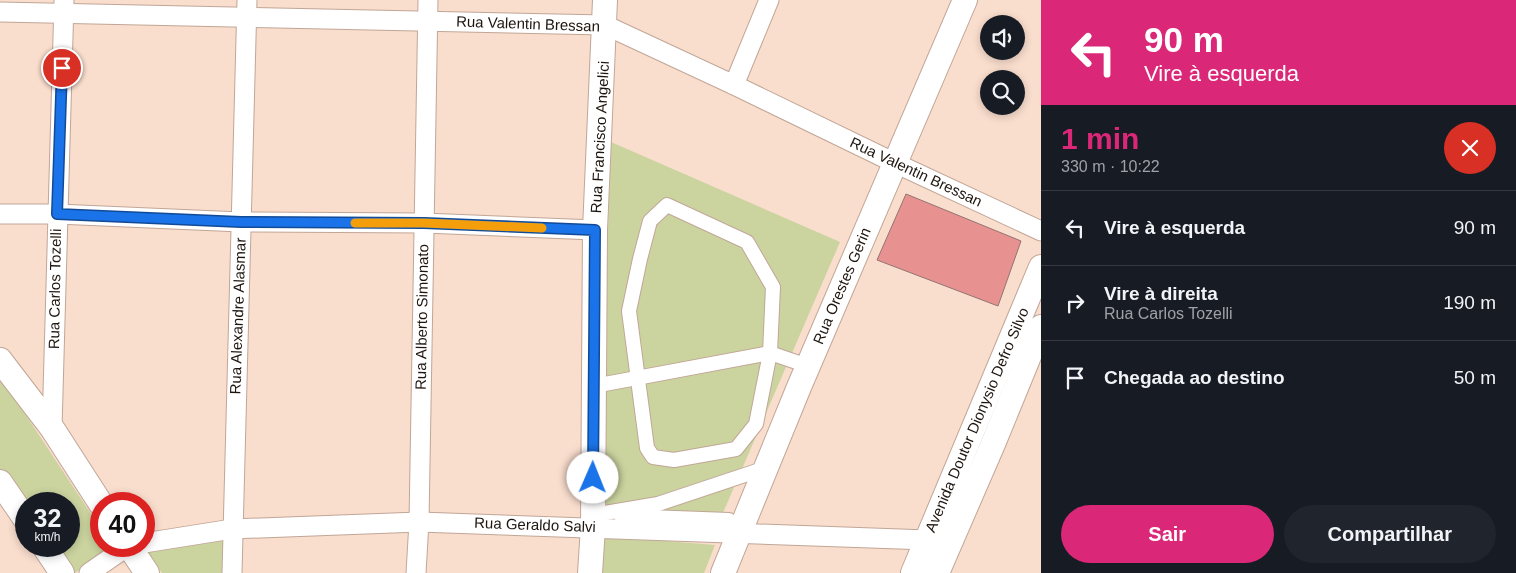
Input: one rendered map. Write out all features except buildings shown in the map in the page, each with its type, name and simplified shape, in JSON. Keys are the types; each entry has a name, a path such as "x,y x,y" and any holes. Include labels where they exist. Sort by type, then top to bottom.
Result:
{"street":[{"name":"Rua Alberto Simonato","path":"416,573 419,522 428,0"},
{"name":"Rua Francisco Angelici","path":"590,573 593,521 595,230 605,0"},
{"path":"734,85 769,0"},
{"name":"Rua Orestes Gerin","path":"723,573 738,524 766,468 965,0"},
{"name":"Rua Valentin Bressan","path":"0,12 64,6 247,9 428,22 605,25 1041,231"},
{"name":"Rua Carlos Tozelli","path":"52,428 64,6"},
{"name":"Rua Alexandre Alasmar","path":"232,573 247,9"},
{"path":"667,205 747,242 772,287 770,353 756,424 736,449 674,460 653,457 647,448 645,440 629,311 650,221 667,205"},
{"path":"0,214 57,214 241,222 424,223 595,230"},
{"name":"Avenida Doutor Dionysio Defro Silvo","path":"937,573 938,543 1041,268"},
{"name":"Avenida Doutor Dionysio Defro Silvo","path":"913,573 938,543 1041,327"},
{"path":"594,386 770,353 808,366"},
{"path":"0,360 52,428 93,492"},
{"path":"593,521 658,504 766,468"},
{"path":"0,482 15,504"},
{"name":"Rua Geraldo Salvi","path":"155,540 232,529 419,522 593,521 738,524 938,543"},
{"path":"51,557 62,573"},
{"path":"89,573 112,557"},
{"path":"136,557 147,573"}],"green space":[{"path":"611,142 840,242 716,529 598,522"},
{"path":"0,376 77,492 15,492 0,475"},
{"path":"80,497 90,512 90,557 98,557 75,573 68,573 57,557 80,557"},
{"path":"605,536 715,545 704,573 601,573"},
{"path":"227,537 225,573 162,573 151,557 155,557 155,546"}],"slow traffic":[{"path":"355,223 424,223 542,228"}],"route":[{"path":"62,68 57,214 241,222 424,223 595,230 593,478"}]}
